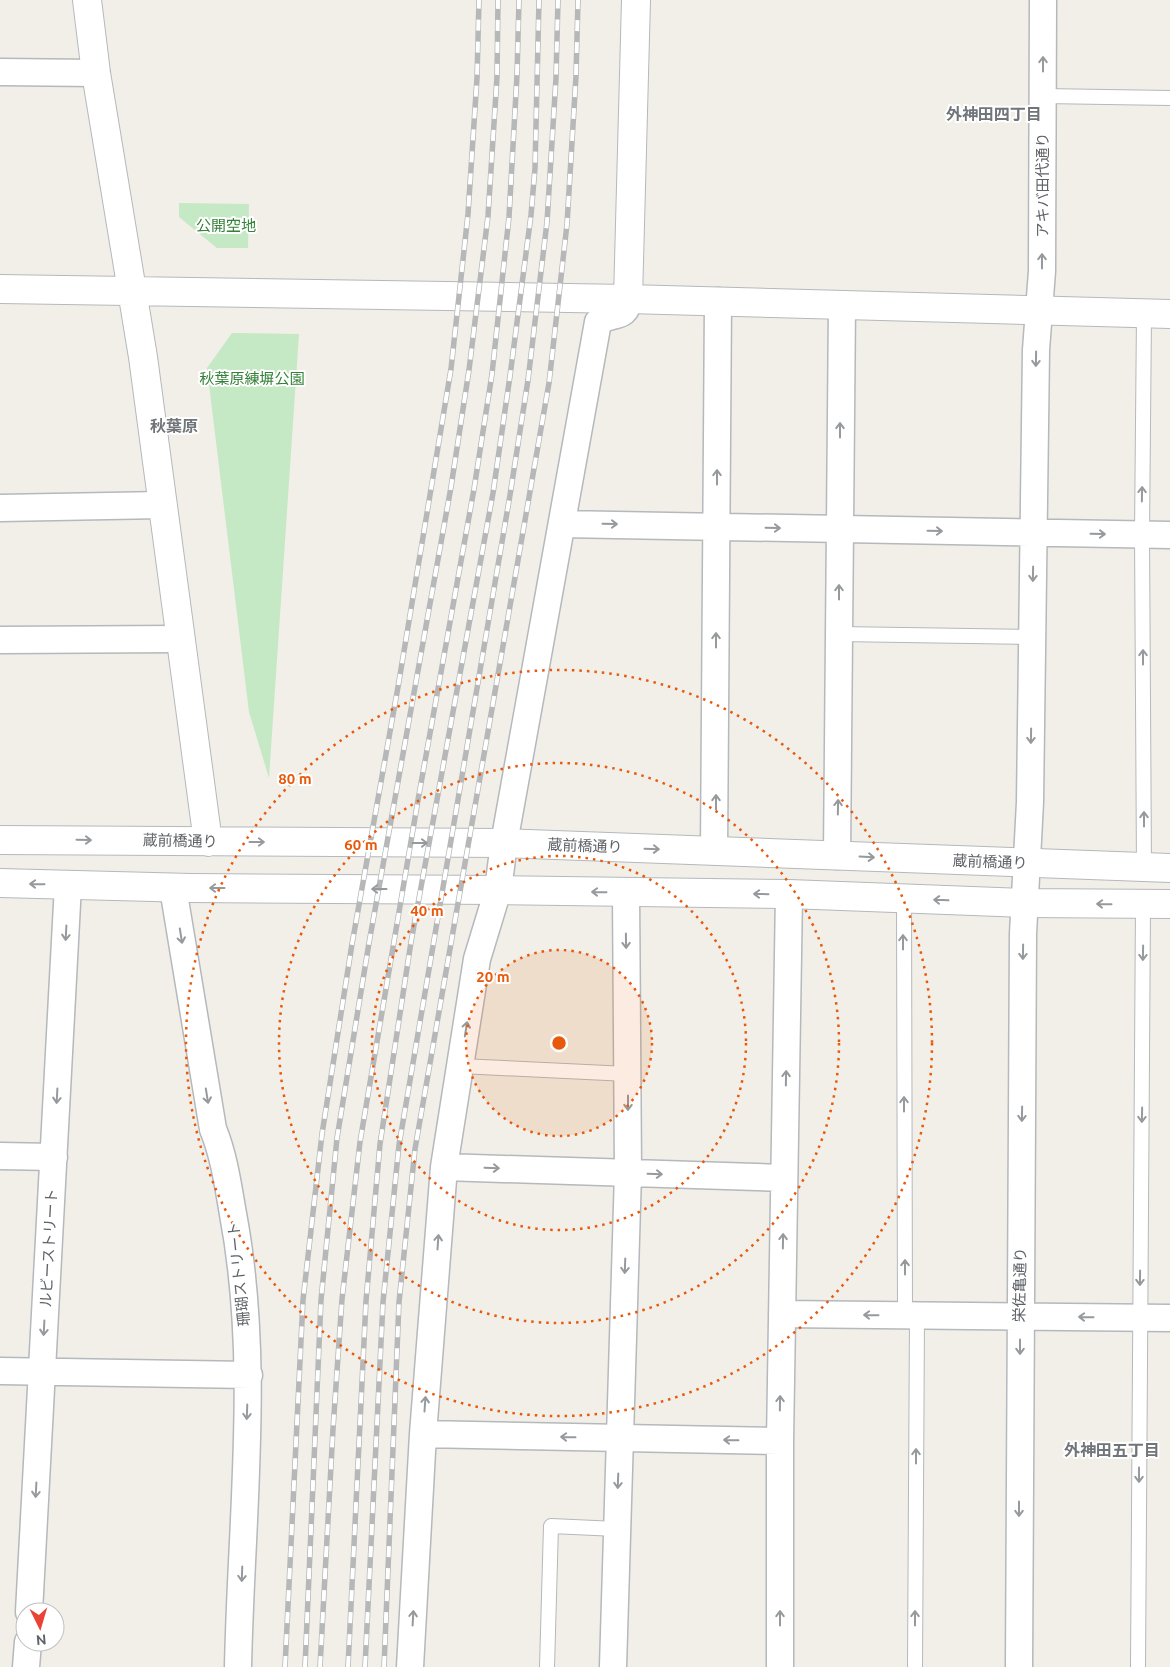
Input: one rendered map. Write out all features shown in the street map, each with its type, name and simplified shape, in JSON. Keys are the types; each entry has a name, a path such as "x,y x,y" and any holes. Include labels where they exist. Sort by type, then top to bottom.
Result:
{"street":[{"path":"87,0 96,73 133,291 208,842"},
{"path":"410,1667 423,1434 444,1167 477,959 498,890 504,843 598,322 604,317 623,313 628,307 636,0"},
{"name":"アキバ田代通り","path":"1032,637 1036,350 1042,271 1043,0"},
{"path":"0,72 96,73"},
{"path":"0,289 628,299 1157,313"},
{"path":"714,851 718,302"},
{"path":"836,856 842,305"},
{"path":"0,508 162,506"},
{"path":"562,524 1170,535"},
{"name":"栄佐亀通り","path":"1018,1667 1025,903 1032,637"},
{"path":"0,640 180,639"},
{"name":"蔵前橋通り","path":"0,840 504,843 1157,868"},
{"path":"0,883 173,888 789,894 1025,903 1170,904"},
{"name":"ルビーストリート","path":"30,1602 68,885"},
{"name":"珊瑚ストリート","path":"173,888 213,1129 221,1148 240,1249 249,1375 238,1667"},
{"path":"613,1667 628,1173 626,892"},
{"path":"780,1667 780,1441 789,894"},
{"path":"0,1156 54,1157"},
{"path":"444,1167 784,1178"},
{"path":"782,1314 1170,1318"},
{"path":"0,1371 249,1375"},
{"path":"423,1434 780,1441"},
{"path":"26,1667 27,1652"}],"lane":[{"path":"1043,96 1170,98"},
{"path":"1157,313 1142,535 1157,868"},
{"path":"839,634 1032,637"},
{"path":"904,898 915,1667"},
{"path":"1138,1667 1143,904"},
{"path":"460,1066 628,1074"},
{"path":"547,1667 551,1526 617,1529"}],"green space":[{"name":"公開空地","path":"179,203 249,204 248,248 217,248 179,217"},
{"name":"秋葉原練塀公園","path":"232,333 299,334 269,778 249,712 207,368"}],"railway":[{"path":"285,1667 303,1300 322,1134 352,944 398,687 451,369 468,214 477,78 479,0"},
{"path":"305,1667 321,1300 337,1138 369,943 451,487 469,370 488,216 497,77 498,0"},
{"path":"320,1667 342,1299 360,1142 418,800 474,489 492,374 509,217 519,0"},
{"path":"348,1667 366,1301 380,1144 411,942 493,493 510,376 531,215 535,168 539,0"},
{"path":"365,1667 383,1302 399,1145 528,380 547,222 556,78 558,0"},
{"path":"384,1667 399,1302 415,1149 549,383 567,224 576,76 578,0"}],"district":[{"name":"外神田四丁目","path":"994,114"},
{"name":"秋葉原","path":"174,426"},
{"name":"外神田五丁目","path":"1112,1450"}]}
